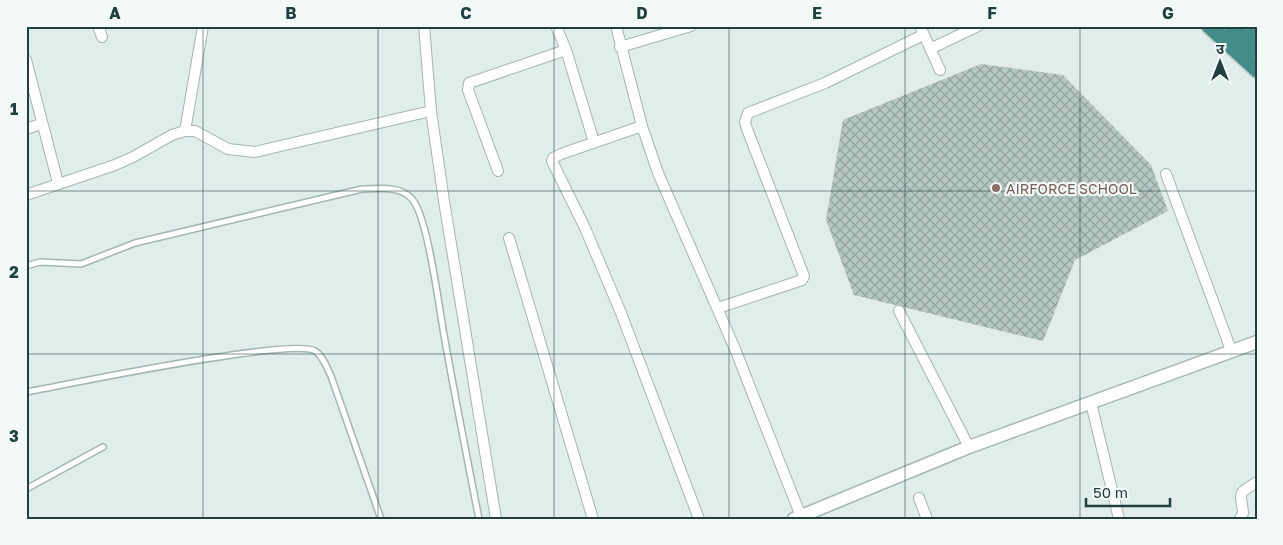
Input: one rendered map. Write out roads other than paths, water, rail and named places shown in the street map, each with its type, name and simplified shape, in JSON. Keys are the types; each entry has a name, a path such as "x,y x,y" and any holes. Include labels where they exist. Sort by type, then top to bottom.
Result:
{"highway":[{"path":"1209,26 1257,70"},
{"path":"1231,26 1257,50"},
{"path":"1253,26 1257,30"}],"street":[{"path":"98,26 102,38"},
{"path":"185,131 203,26"},
{"path":"424,26 431,111 467,352 496,519"},
{"path":"556,26 566,50 594,142"},
{"path":"616,26 642,126 658,172 718,308 799,518 970,447 1257,342"},
{"path":"620,47 659,31 691,26"},
{"path":"930,49 978,26"},
{"path":"718,308 802,280 804,276 746,129 744,122 748,113 825,83 922,31 940,70"},
{"path":"498,171 468,90 469,83 566,50"},
{"path":"26,60 28,75 58,183"},
{"path":"26,194 133,157 172,135 185,131 195,131 228,149 255,152 431,111"},
{"path":"26,129 41,124"},
{"path":"642,126 594,142 553,158 552,161 585,228 621,312 699,519"},
{"path":"1166,174 1231,350"},
{"path":"509,238 593,519"},
{"path":"899,311 970,447"},
{"path":"1091,403 1119,519"},
{"path":"1240,519 1243,513 1239,494 1257,482"},
{"path":"919,498 927,519"}],"lane":[{"path":"26,266 40,262 81,264 135,243 362,189 385,188 404,192 413,200 421,218 433,269 479,519"},
{"path":"26,392 258,352 297,348 315,351 322,357 331,376 381,519"},
{"path":"26,489 103,447"}],"place":[{"name":"AIRFORCE SCHOOL","path":"996,188"}]}
